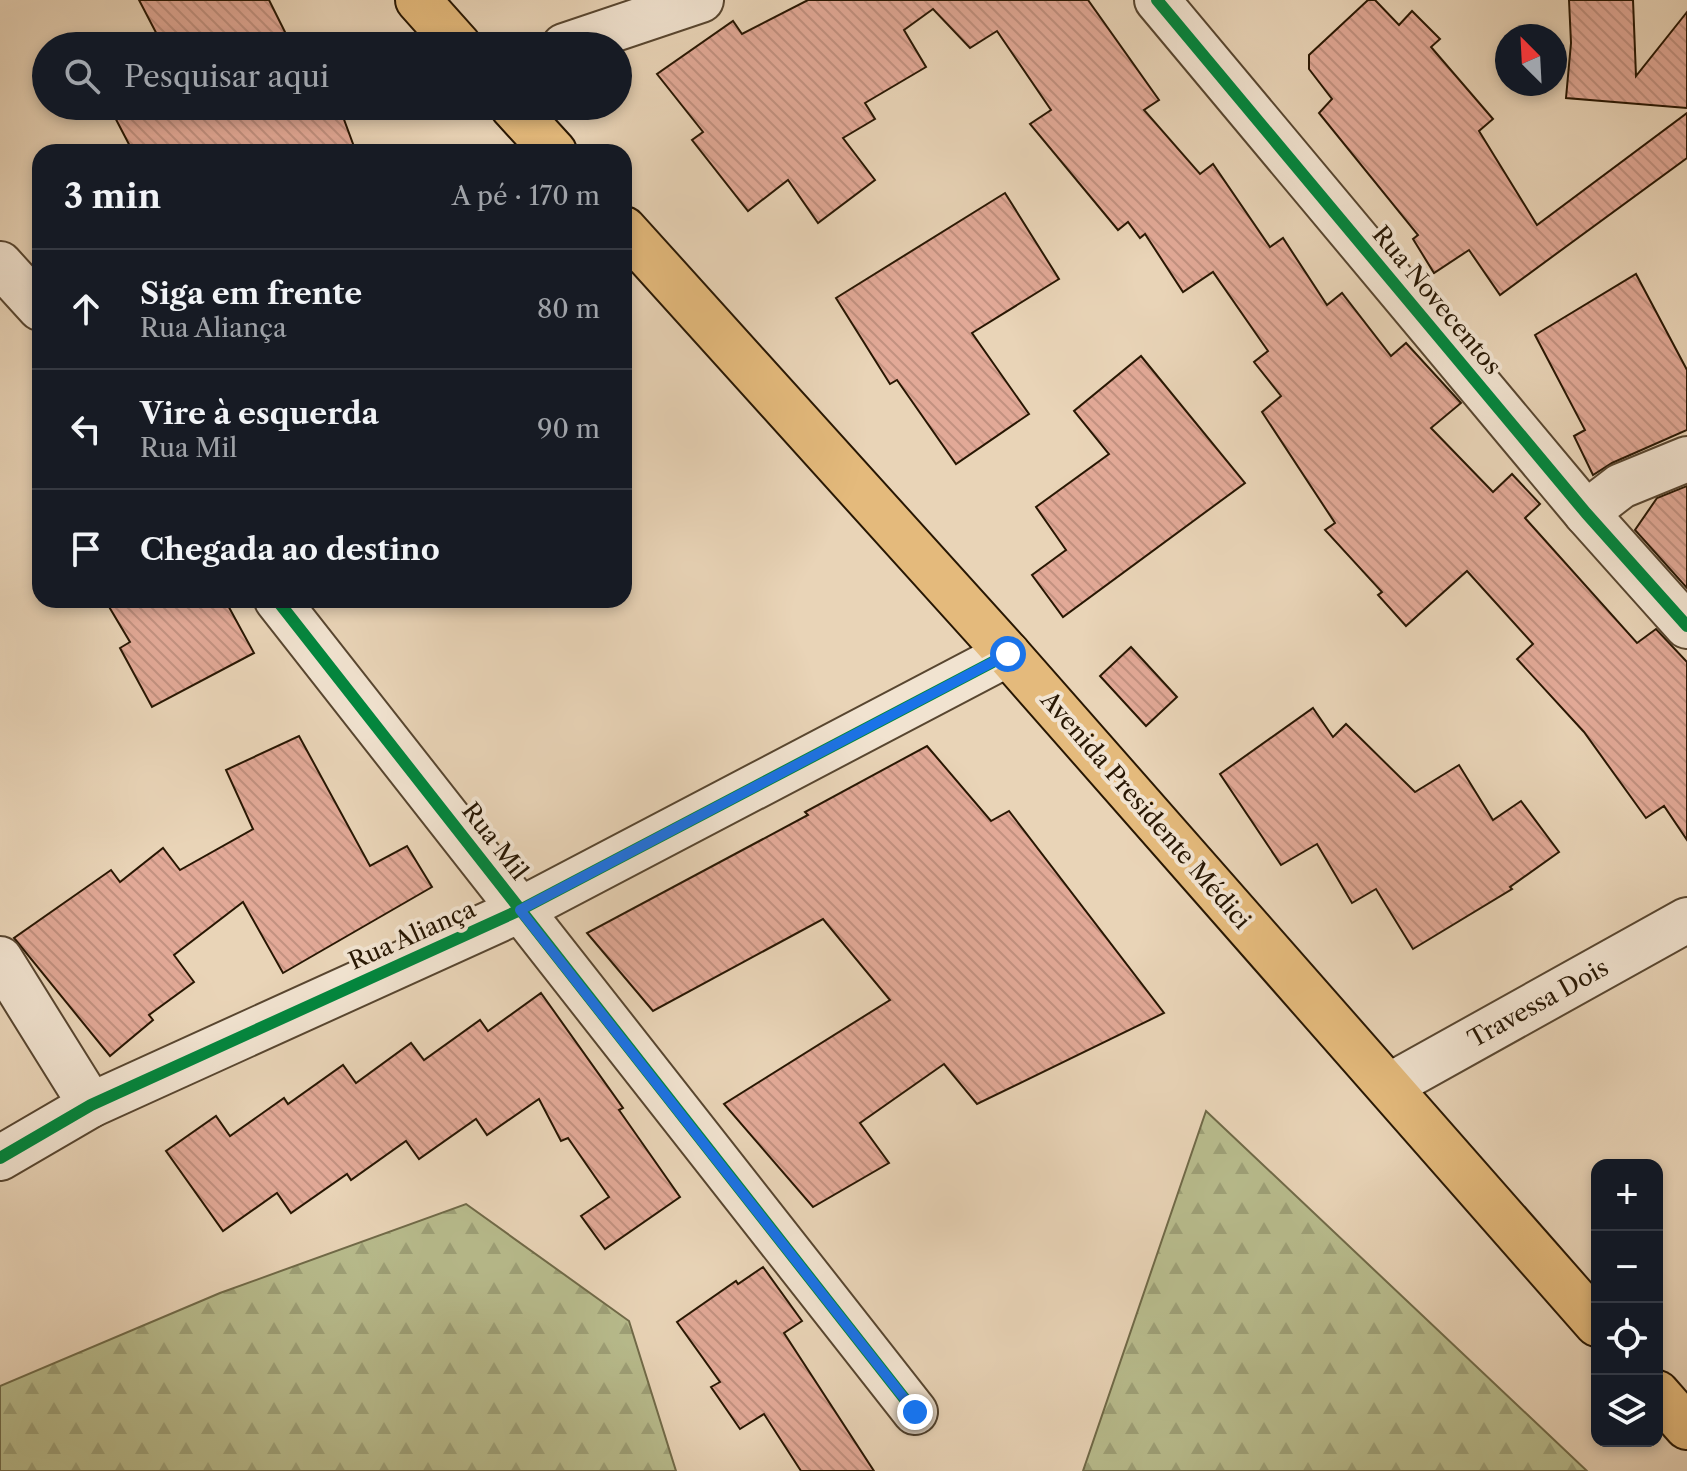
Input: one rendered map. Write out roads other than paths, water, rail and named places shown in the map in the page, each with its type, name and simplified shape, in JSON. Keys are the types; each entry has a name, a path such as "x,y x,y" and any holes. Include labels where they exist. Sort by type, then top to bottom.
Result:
{"main road":[{"path":"418,0 447,32"},
{"path":"525,120 547,144"},
{"name":"Avenida Presidente Médici","path":"632,238 1008,654 1591,1317"},
{"path":"1663,1400 1687,1427"}],"street":[{"path":"606,32 701,0"},
{"name":"Rua Novecentos","path":"1157,0 1586,513 1687,626"},
{"path":"0,264 32,299"},
{"path":"1586,513 1621,486 1687,459"},
{"name":"Rua Mil","path":"283,608 915,1412"},
{"name":"Rua Aliança","path":"0,1158 91,1105 520,910 1008,654"},
{"name":"Travessa Dois","path":"1389,1086 1687,920"},
{"path":"0,959 91,1105"}]}
